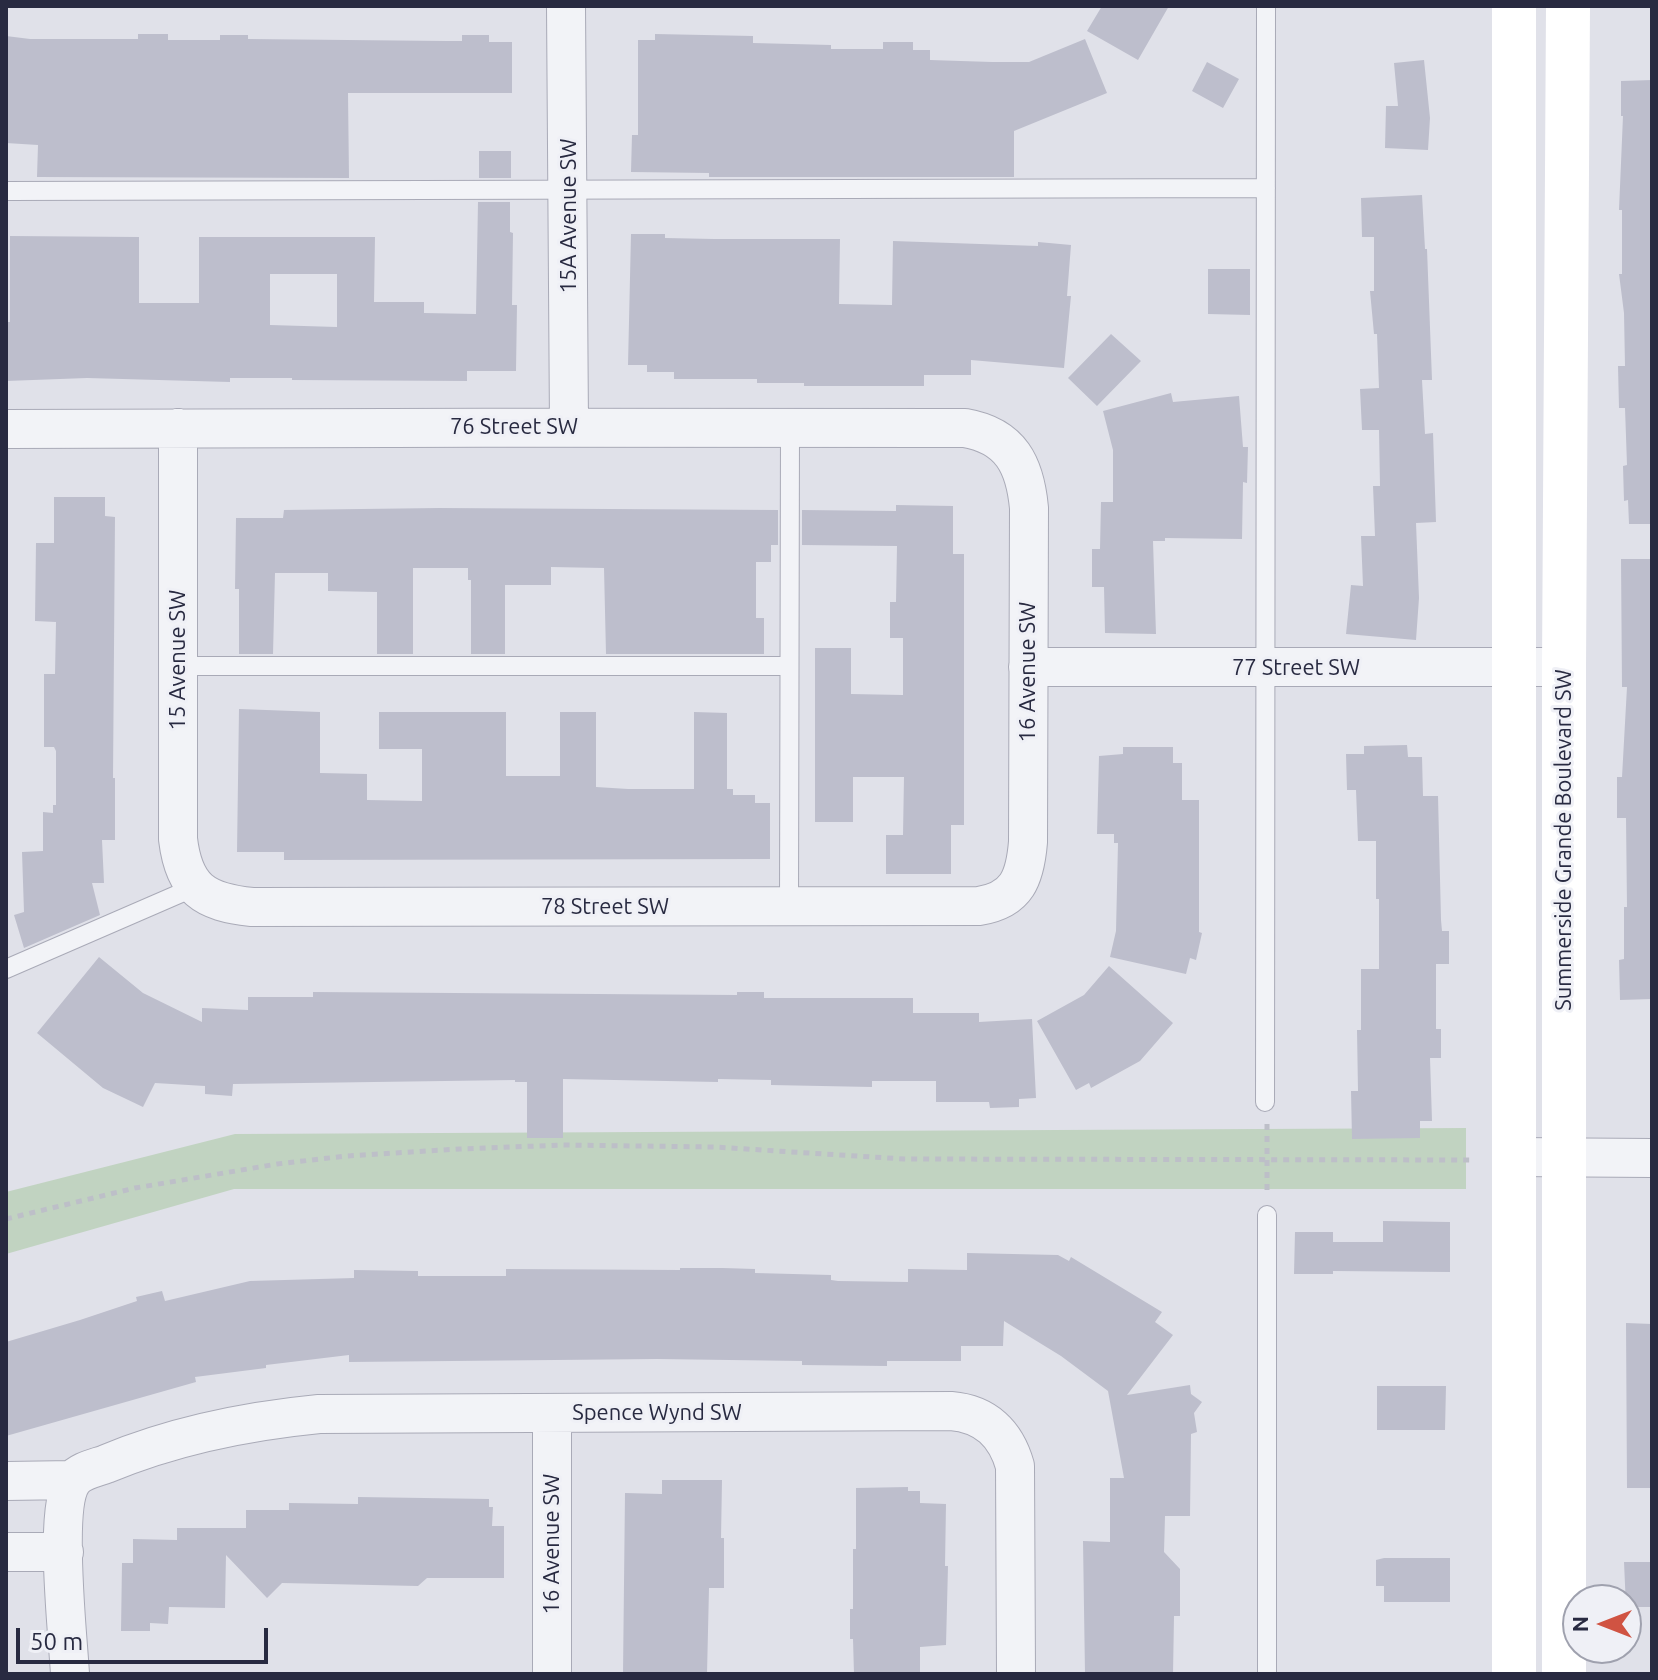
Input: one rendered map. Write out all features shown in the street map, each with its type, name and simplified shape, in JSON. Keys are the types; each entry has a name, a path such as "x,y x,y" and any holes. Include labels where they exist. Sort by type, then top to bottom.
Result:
{"street":[{"name":"15A Avenue SW","path":"566,6 569,426"},
{"path":"1514,6 1512,668 1495,1159 1514,1674"},
{"name":"Summerside Grande Boulevard SW","path":"1564,1674 1564,667 1568,6"},
{"name":"76 Street SW","path":"6,429 569,426 965,428 993,436 1013,455"},
{"name":"15 Avenue SW","path":"178,428 178,839 182,865 195,887"},
{"name":"16 Avenue SW","path":"1013,455 1027,486 1029,508 1028,842 1023,875 1014,890"},
{"name":"77 Street SW","path":"1028,667 1564,667"},
{"name":"78 Street SW","path":"195,887 217,901 252,907 979,906 1004,899 1014,890"},
{"path":"1495,1159 1652,1158"},
{"name":"Spence Wynd SW","path":"6,1481 73,1480 82,1473 120,1458 203,1433 276,1418 359,1413 965,1412 999,1431 1010,1449 1015,1466 1016,1674"},
{"name":"16 Avenue SW","path":"552,1413 552,1674"},
{"path":"70,1674 64,1515 73,1480"},
{"path":"6,1552 64,1552"}],"lane":[{"path":"1265,1102 1266,6"},
{"path":"6,191 1266,188"},
{"path":"789,906 790,428"},
{"path":"177,666 788,666"},
{"path":"6,969 195,887"},
{"path":"1267,1215 1267,1674"}],"path":[{"path":"1265,1102 1267,1215"},
{"path":"6,1219 135,1188 262,1166 346,1156 459,1149 563,1145 668,1146 904,1159 1495,1159"}],"green space":[{"path":"1466,1128 1466,1189 234,1189 6,1254 6,1192 235,1134"}],"building":[{"path":"1102,6 1169,6 1138,60 1087,31"},
{"path":"138,34 168,34 168,40 220,40 220,35 248,35 248,39 446,41 462,41 462,35 489,35 489,42 512,42 512,93 348,93 349,178 37,177 38,145 6,143 6,36 30,39 138,39"},
{"path":"655,34 753,36 753,43 831,45 831,49 883,49 883,42 913,42 913,50 930,50 930,60 992,62 1029,62 1085,39 1107,93 1014,131 1014,177 709,177 709,173 631,172 632,135 638,135 638,40 655,40"},
{"path":"1424,60 1430,118 1428,150 1385,148 1386,106 1398,106 1394,63"},
{"path":"1207,62 1239,79 1223,108 1192,91"},
{"path":"1652,80 1652,524 1629,524 1628,500 1624,501 1623,466 1627,465 1625,408 1619,408 1618,366 1625,366 1624,313 1619,274 1622,274 1622,210 1619,210 1623,116 1621,81"},
{"path":"479,151 511,151 511,178 479,178"},
{"path":"1422,195 1432,380 1422,380 1425,434 1433,433 1436,522 1416,523 1419,598 1416,640 1346,634 1351,585 1363,586 1361,536 1375,536 1373,486 1380,486 1379,430 1362,430 1360,389 1379,388 1377,334 1374,334 1370,291 1374,291 1374,237 1362,237 1361,198"},
{"path":"478,202 510,202 512,305 517,305 516,371 467,371 467,381 230,378 230,382 87,378 6,381 10,236 139,237 139,303 199,303 199,237 375,237 374,302 424,302 424,313 476,314","holes":["270,274 337,274 337,327 270,325"]},
{"path":"631,234 665,234 665,238 840,239 839,304 892,305 893,241 1071,245 1067,296 1071,296 1064,368 971,360 971,375 924,375 924,386 804,386 804,383 757,383 757,379 674,379 674,372 647,372 647,365 628,365"},
{"path":"1208,269 1250,269 1250,315 1208,314"},
{"path":"1111,334 1141,361 1097,406 1068,378"},
{"path":"1171,393 1173,402 1239,396 1243,447 1248,447 1247,483 1243,482 1242,539 1165,538 1165,541 1153,541 1156,634 1105,633 1104,587 1092,587 1092,549 1100,549 1101,502 1113,502 1113,450 1103,411"},
{"path":"54,497 105,497 105,516 115,517 115,840 102,840 104,883 92,883 100,915 24,948 14,915 24,912 22,852 43,851 43,812 53,813 53,805 56,805 56,751 54,747 44,747 44,674 55,674 56,622 35,621 36,543 54,543"},
{"path":"896,505 953,506 953,554 964,554 964,825 951,825 951,874 886,874 886,835 903,835 904,777 853,777 853,822 815,822 815,648 851,648 851,694 903,695 903,638 890,638 890,602 896,602 897,546 802,545 802,510 896,511"},
{"path":"284,510 778,510 778,545 771,545 771,562 756,562 756,618 764,618 764,654 606,654 604,568 551,567 551,585 505,585 505,654 471,654 471,580 468,580 468,568 413,568 413,654 377,654 377,592 328,591 328,573 275,573 273,654 239,654 239,589 235,589 236,518 283,518"},
{"path":"1621,559 1652,559 1652,999 1620,1000 1619,960 1624,959 1624,907 1627,907 1626,818 1617,818 1617,777 1622,777 1627,687 1622,687"},
{"path":"239,709 320,712 320,773 367,774 367,800 422,801 422,749 379,749 379,712 506,712 506,776 560,776 560,712 596,712 596,787 628,789 694,789 694,712 727,713 727,789 733,789 733,795 755,795 755,803 770,803 770,859 284,860 284,852 237,852"},
{"path":"1407,745 1408,757 1422,757 1423,796 1438,796 1441,920 1442,931 1449,931 1449,964 1436,964 1436,1029 1441,1029 1441,1058 1430,1058 1432,1121 1420,1121 1420,1138 1352,1139 1351,1091 1358,1091 1357,1030 1361,1030 1361,969 1379,969 1379,899 1376,899 1376,841 1358,841 1356,790 1347,790 1346,754 1364,754 1364,746"},
{"path":"1123,747 1173,747 1173,763 1182,763 1182,800 1199,800 1199,932 1202,933 1196,960 1190,958 1186,974 1110,957 1116,931 1118,843 1114,843 1114,834 1097,834 1099,756 1123,754"},
{"path":"99,957 143,993 202,1022 202,1008 248,1010 248,997 313,997 313,992 737,995 737,992 764,992 764,998 913,998 913,1013 979,1013 979,1022 1032,1019 1036,1098 1019,1099 1019,1107 990,1108 989,1102 936,1102 936,1081 872,1081 872,1087 771,1085 771,1080 563,1079 563,1138 527,1138 527,1082 515,1080 233,1084 232,1096 205,1094 205,1086 155,1083 143,1107 103,1088 37,1033"},
{"path":"1109,966 1173,1023 1140,1061 1091,1088 1089,1083 1076,1090 1037,1021 1084,995"},
{"path":"1383,1221 1450,1222 1450,1272 1333,1271 1333,1274 1294,1274 1295,1232 1333,1232 1333,1242 1383,1242"},
{"path":"967,1253 1058,1255 1069,1261 1071,1257 1162,1312 1155,1322 1173,1335 1127,1395 1190,1385 1191,1394 1202,1402 1194,1413 1197,1432 1191,1434 1190,1516 1165,1516 1164,1552 1180,1569 1180,1616 1174,1616 1173,1674 1085,1674 1083,1541 1110,1542 1110,1478 1124,1478 1108,1391 1061,1356 1004,1321 1003,1346 961,1346 961,1361 887,1361 887,1366 802,1365 802,1361 657,1359 349,1362 349,1355 195,1377 196,1382 6,1436 6,1342 162,1291 165,1301 250,1281 354,1278 354,1270 418,1271 418,1276 506,1276 506,1269 723,1268 755,1269 755,1273 831,1275 831,1280 838,1281 908,1282 908,1269 967,1270"},
{"path":"1626,1323 1652,1324 1652,1488 1627,1488"},
{"path":"1377,1386 1446,1386 1445,1430 1377,1430"},
{"path":"662,1480 722,1480 724,1588 709,1588 707,1674 623,1674 625,1493 662,1494"},
{"path":"908,1487 908,1491 920,1491 920,1503 946,1504 946,1645 920,1647 920,1674 854,1674 850,1609 853,1609 853,1549 856,1549 856,1488"},
{"path":"358,1497 489,1499 489,1507 493,1507 492,1526 504,1526 504,1578 427,1578 418,1586 282,1583 267,1598 226,1555 225,1608 169,1607 168,1624 150,1623 150,1631 121,1631 122,1563 133,1563 133,1539 177,1540 177,1528 246,1528 246,1510 289,1510 289,1503 358,1504"},
{"path":"1450,1558 1450,1602 1384,1602 1384,1586 1376,1586 1376,1560"},
{"path":"1624,1562 1652,1562 1652,1607 1642,1607 1642,1584 1625,1584"}]}
